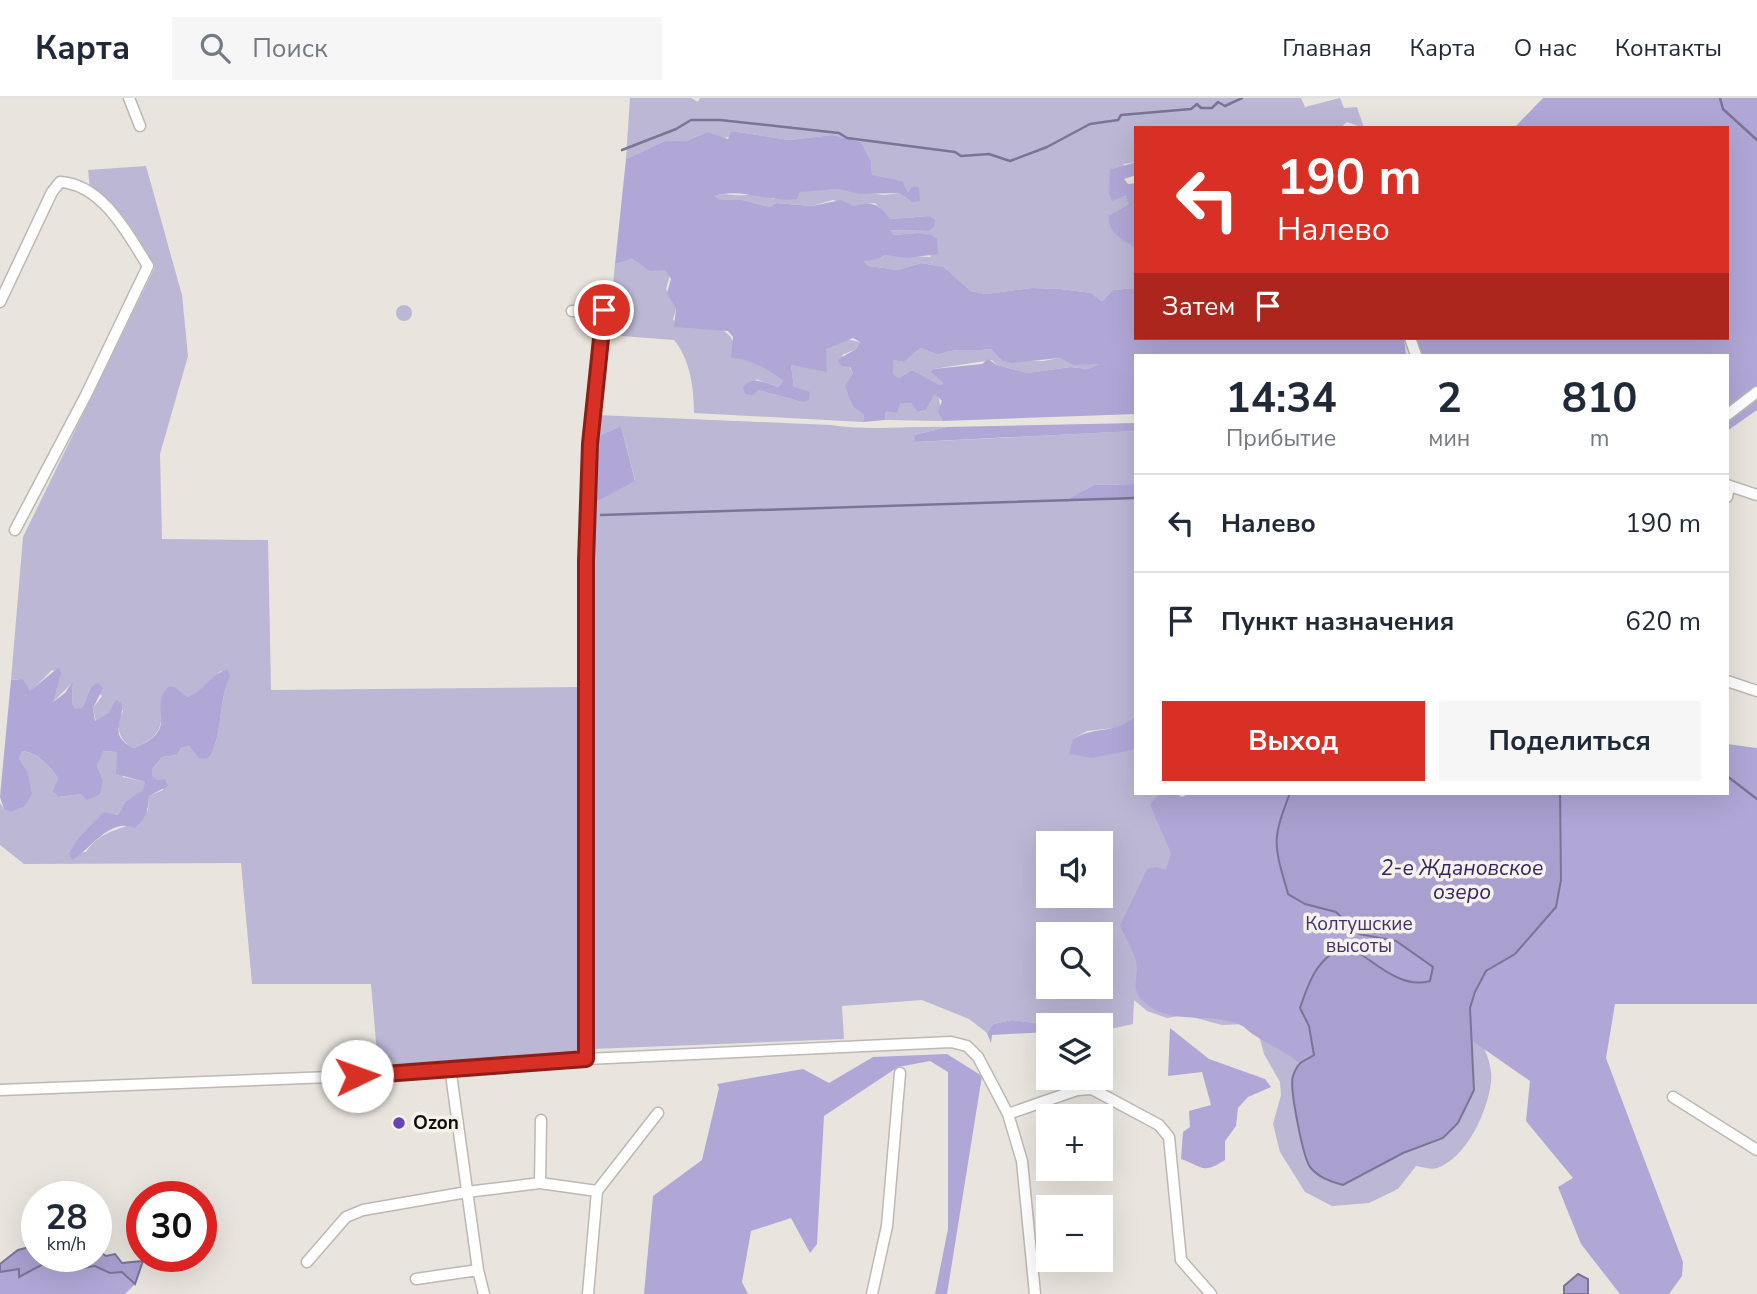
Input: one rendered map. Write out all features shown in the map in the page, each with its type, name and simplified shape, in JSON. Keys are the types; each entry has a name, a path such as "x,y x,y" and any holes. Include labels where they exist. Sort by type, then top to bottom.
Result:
{"street":[{"path":"129,98 140,126"},
{"path":"0,302 52,192 60,182 74,182 101,200 148,266 86,395 15,530"},
{"path":"572,311 604,310 590,444 586,561 586,1059"},
{"path":"1729,413 1757,392"},
{"path":"1729,490 1757,495"},
{"path":"1729,682 1757,691"},
{"path":"0,1090 369,1075 586,1059 951,1042 967,1046 978,1056 1008,1114 1022,1161 1035,1294"},
{"path":"450,1068 478,1270 484,1294"},
{"path":"872,1294 887,1226 900,1073"},
{"path":"1008,1114 1077,1090 1091,1090 1159,1125 1169,1137 1181,1261 1211,1294"},
{"path":"1673,1097 1757,1150"},
{"path":"588,1294 597,1191 659,1113"},
{"path":"540,1183 541,1120"},
{"path":"307,1262 346,1217 355,1213 467,1192 540,1183 597,1191"},
{"path":"416,1279 478,1270"}],"green space":[{"path":"630,98 691,98 698,102 700,98 1301,98 1305,107 1340,98 1344,108 1357,107 1363,126 1347,122 1342,126 1134,126 1134,162 1124,164 1112,200 1127,196 1129,204 1109,215 1124,240 1134,247 1134,288 1113,290 1102,301 1091,293 1061,289 1032,288 986,294 971,291 944,267 921,263 898,270 869,266 863,260 879,259 885,255 931,257 917,233 894,235 889,230 928,231 929,216 890,219 875,203 854,206 833,200 812,206 776,203 770,207 742,200 720,200 715,196 752,193 774,199 807,190 838,189 884,195 899,193 912,202 905,191 895,183 872,176 871,161 861,142 832,135 789,140 738,132 723,138 707,132 687,141 665,141 626,159"},
{"path":"1543,98 1757,98 1757,410 1729,430 1729,354 1419,354 1415,340 1729,340 1729,126 1516,126"},
{"path":"707,132 728,139 731,132 738,132 789,140 832,135 861,142 871,161 872,175 902,181 908,193 912,187 919,187 920,201 912,202 899,193 860,194 838,189 800,192 797,199 787,200 734,193 715,196 720,200 742,200 770,207 776,203 812,206 841,200 854,206 875,205 890,219 929,216 935,220 934,227 928,231 890,230 894,235 931,235 937,239 938,254 907,258 885,255 879,259 864,261 869,266 898,270 921,263 944,267 971,291 986,294 1032,288 1061,289 1091,293 1102,301 1113,290 1134,288 1134,340 1404,340 1406,354 1134,354 1134,414 943,421 938,411 942,401 935,394 926,410 918,412 911,403 900,403 897,413 886,411 885,420 863,422 864,415 853,407 845,386 853,373 850,367 842,366 837,360 856,349 860,342 853,338 826,349 827,372 791,365 794,387 810,392 809,400 802,402 758,390 753,395 745,394 743,387 751,381 778,387 783,381 758,365 731,358 733,337 728,331 674,327 676,309 667,293 671,279 665,270 650,271 632,259 615,264 626,159 665,141 687,141","holes":["921,348 938,355 991,349 1001,360 1012,363 1059,358 1073,365 1100,364 1088,369 1070,367 1028,373 997,365 988,359 982,364 933,369 931,372 943,383 940,385 912,370 899,378 893,374 893,360 904,362"]},
{"path":"1134,163 1134,176 1124,179 1128,184 1134,183 1134,247 1116,234 1110,226 1109,215 1129,204 1126,196 1112,201 1109,193 1110,170"},
{"path":"146,166 182,295 188,356 160,454 162,539 268,540 271,690 579,687 577,1054 378,1065 371,984 252,984 241,863 24,864 0,845 0,803 4,809 27,771 19,758 21,751 43,760 51,769 58,778 54,793 60,797 81,794 103,780 97,766 102,751 117,752 123,777 145,782 144,790 125,802 118,815 104,813 77,839 69,853 86,852 100,837 131,824 148,810 149,796 163,790 158,780 152,777 152,769 162,757 177,755 181,748 189,746 198,758 211,755 218,734 224,695 230,678 221,671 193,696 186,697 175,687 161,700 160,724 155,735 134,748 121,737 119,722 123,711 116,701 108,713 96,722 93,708 102,696 91,687 82,708 75,710 72,703 73,682 53,702 61,674 52,670 30,692 18,679 11,680 23,537 155,267 110,204 90,188 88,170"},
{"path":"632,259 644,267 665,270 670,275 666,289 676,309 673,320 685,325 722,330 729,335 739,357 772,371 783,381 778,387 756,379 758,390 802,402 794,387 791,365 827,371 825,349 846,339 860,342 856,349 842,355 853,373 846,387 853,407 864,415 863,422 694,413 690,374 684,356 674,340 608,335 615,264"},
{"path":"404,305 410,307 410,319 404,321 398,319 396,313 398,307"},
{"path":"921,348 938,355 958,350 991,349 1001,360 1043,361 1059,358 1073,365 1100,362 1100,365 1088,369 1070,367 1028,373 997,365 992,360 933,369 932,372 943,383 940,385 912,370 899,378 893,374 893,360 904,362"},
{"path":"935,394 938,394 943,421 885,420 886,411 899,403 911,403 919,412 926,410"},
{"name":"Колтушские высоты","path":"597,415 860,428 947,427 914,435 916,442 1134,431 1134,484 1094,485 1066,502 1134,499 1134,740 1124,727 1087,731 1073,739 1124,751 1134,749 1134,795 1158,795 1151,805 1193,795 1727,795 1757,966 1478,1035 1490,1064 1491,1082 1481,1119 1458,1154 1437,1168 1416,1166 1398,1189 1369,1203 1332,1206 1305,1192 1280,1152 1273,1124 1281,1095 1280,1082 1264,1054 1260,1039 1246,1024 1222,1025 1185,1015 1167,1018 1147,1011 1134,1000 1133,1024 1113,1028 1113,1013 1036,1013 1036,1023 1012,1020 993,1024 987,1033 969,1019 922,1000 842,1006 844,1039 592,1049 591,695 594,503 635,480 621,426 596,437"},
{"path":"1134,423 1134,431 915,442 914,435 947,427"},
{"path":"621,426 635,481 594,503 596,437"},
{"path":"1134,484 1134,499 1064,502 1094,485"},
{"path":"59,667 61,674 53,702 65,693 73,681 72,703 75,709 82,708 91,687 98,683 103,688 93,708 95,721 108,713 116,700 122,703 119,733 121,739 134,748 157,734 162,695 168,687 175,687 187,697 222,672 228,670 230,678 211,755 206,759 198,758 189,746 181,748 177,755 162,757 152,769 152,776 158,780 165,779 168,786 149,796 142,821 135,828 126,826 109,830 72,860 69,853 77,839 104,812 118,815 125,802 143,790 145,782 116,774 117,752 103,751 97,766 103,780 100,794 87,800 81,794 59,797 53,792 58,778 51,769 43,760 22,751 19,758 27,771 32,794 25,806 11,812 4,809 0,797 11,680 23,679 30,691"},
{"path":"1134,718 1134,749 1093,758 1069,754 1073,739 1128,722"},
{"path":"1729,744 1757,748 1757,1004 1615,1004 1606,1058 1683,1262 1682,1276 1669,1294 1620,1294 1581,1244 1558,1187 1573,1178 1526,1121 1530,1081 1471,1040 1470,1008 1486,971 1515,954 1534,931 1561,880 1560,795 1729,795"},
{"name":"Колтушские высоты","path":"1158,795 1289,795 1277,828 1305,904 1336,912 1359,934 1396,941 1433,967 1430,981 1413,982 1395,977 1365,956 1300,1008 1309,1026 1314,1055 1305,1057 1300,1063 1239,1024 1225,1020 1175,1016 1153,1008 1139,996 1136,987 1136,961 1120,926 1147,869 1156,867 1166,870 1171,853 1150,805"},
{"path":"1012,1020 1036,1023 1036,1033 992,1035 991,1043 987,1033 993,1024"},
{"path":"1170,1028 1209,1059 1265,1079 1271,1087 1248,1097 1238,1108 1236,1126 1225,1141 1225,1160 1211,1167 1202,1168 1181,1159 1183,1132 1190,1127 1189,1111 1211,1105 1202,1072 1168,1076"},
{"path":"947,1054 982,1076 947,1294 935,1294 948,1229 948,1072 930,1061 898,1067 824,1116 817,1244 810,1253 791,1218 751,1231 742,1282 748,1294 644,1294 653,1196 702,1160 719,1088 717,1084 803,1069 829,1083 873,1057"},
{"path":"19,1269 19,1276 27,1272 122,1272 135,1284 125,1294 0,1294 0,1272"}],"water":[{"name":"2-е Ждановское озеро","path":"1289,795 1560,795 1561,880 1556,907 1515,954 1486,971 1475,992 1470,1008 1474,1090 1458,1123 1443,1138 1403,1153 1343,1185 1321,1176 1310,1167 1297,1122 1293,1076 1299,1064 1314,1055 1309,1026 1300,1008 1307,988 1322,962 1348,946 1397,978 1408,981 1430,981 1433,967 1396,941 1359,934 1336,912 1305,904 1288,894 1277,853 1280,822"},
{"path":"21,1249 21,1272 28,1272 19,1277 19,1269 0,1272 0,1264"},
{"path":"115,1254 122,1263 126,1263 126,1272 139,1272 135,1284 122,1272 110,1273 108,1272 112,1272 112,1255"},
{"path":"1578,1274 1588,1279 1588,1294 1564,1294 1564,1286"}],"waterway":[{"path":"622,150 676,129 691,120 720,120 839,133 847,138 955,152 961,156 989,154 1010,161 1047,147 1090,124 1118,120 1121,115 1191,109 1197,104 1201,108 1212,108 1218,102 1225,106 1242,98"},
{"path":"1720,98 1723,109 1757,140"},
{"path":"601,515 1134,498"},
{"path":"1729,778 1757,799"}],"place":[{"name":"Ozon","path":"399,1123"}],"route":[{"path":"357,1076 586,1059 586,561 590,444 604,310"}]}
